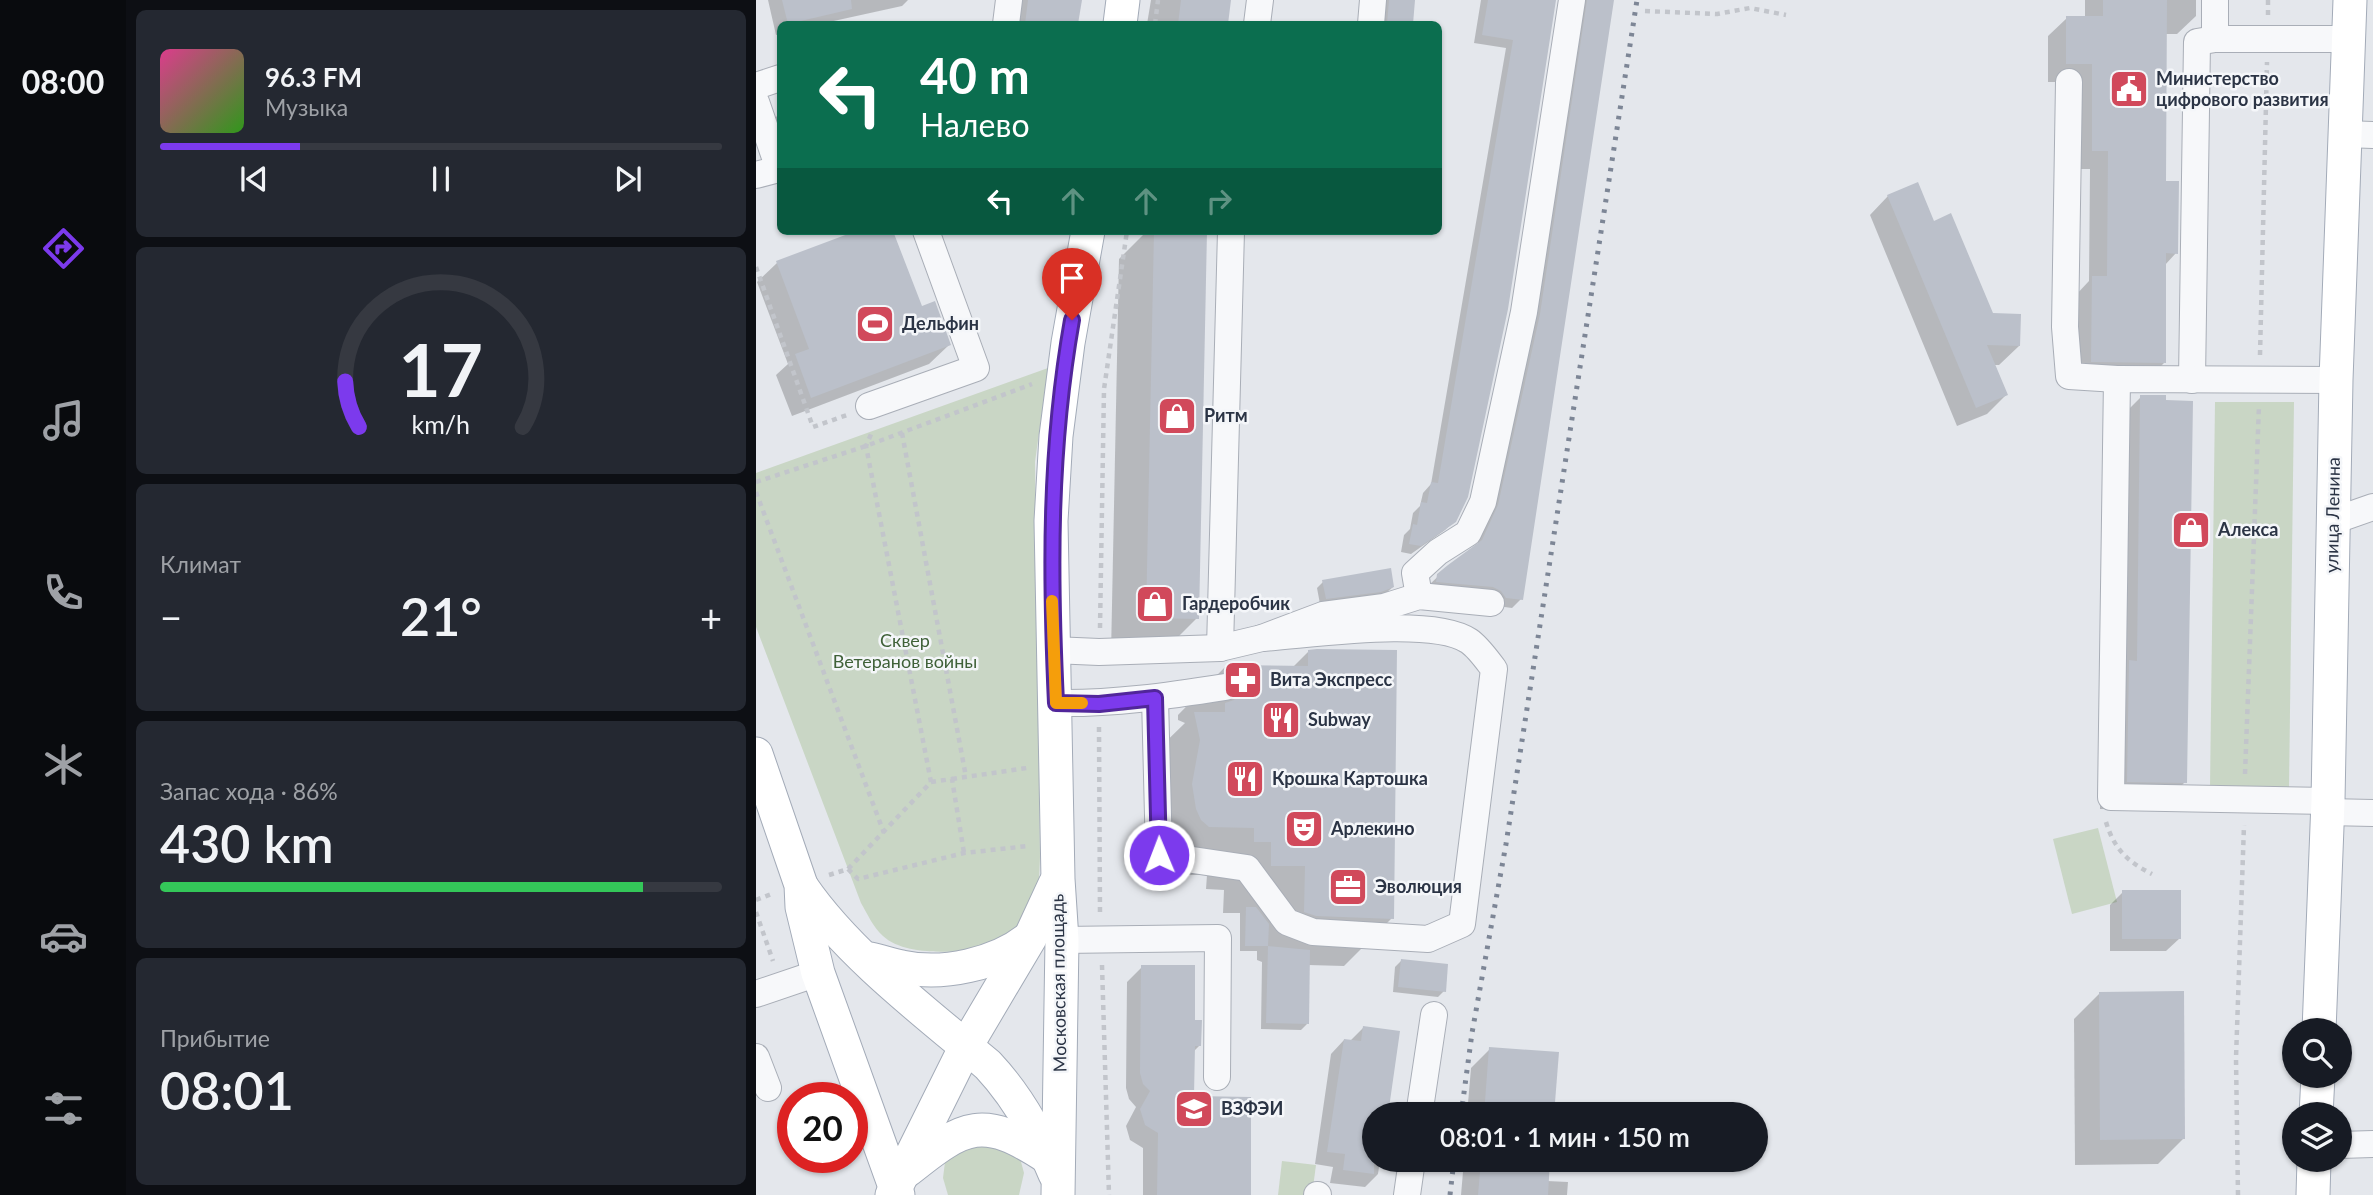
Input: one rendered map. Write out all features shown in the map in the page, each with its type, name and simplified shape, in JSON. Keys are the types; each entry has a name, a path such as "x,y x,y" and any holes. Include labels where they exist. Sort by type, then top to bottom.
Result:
{"main road":[{"path":"1120,21 1123,0"},
{"name":"улица Ленина","path":"2319,1018 2336,380 2359,134 2349,40 2350,0"},
{"path":"1058,845 1051,521 1056,436 1068,343 1087,235"},
{"path":"756,754 801,885 803,907 818,973 900,1189 954,1137 970,1130 992,1129 1005,1133 1051,1182"},
{"name":"Московская площадь","path":"1051,1182 1046,939 1058,879 1058,845"},
{"path":"801,885 863,957 988,1065 1018,1100 1034,1128 1051,1182"},
{"path":"863,957 904,968 956,967 999,958 1046,939"},
{"name":"Московская площадь","path":"900,1189 966,1046 1046,939"},
{"path":"2313,1195 2314,1172"}],"lane":[{"path":"1006,21 1009,0"},
{"path":"1256,21 1260,0"},
{"path":"1371,21 1373,0"},
{"path":"1419,596 1415,573 1438,552 1468,534 1483,502 1524,312 1572,0"},
{"path":"2215,0 2215,39"},
{"path":"2192,380 2197,42 2215,39 2349,40"},
{"path":"756,86 777,79"},
{"path":"2069,82 2065,327 2069,376 2117,379 2336,380"},
{"path":"756,102 772,171"},
{"path":"869,406 976,368 927,235"},
{"path":"1220,648 1231,235"},
{"path":"2117,379 2111,797 2244,800 2373,813"},
{"path":"2333,521 2373,508"},
{"path":"1053,650 1099,652 1220,648 1262,638 1323,615 1384,607 1419,596 1491,603"},
{"path":"1155,698 1159,855 1247,868 1287,922 1313,932 1428,939 1462,925 1494,669 1470,641 1437,629 1396,628 1262,638"},
{"path":"1056,703 1099,704 1225,687"},
{"path":"1046,939 1217,938 1217,1077"},
{"path":"756,994 818,973"},
{"path":"1421,1102 1434,1015"},
{"path":"756,1057 768,1088"},
{"path":"2352,1145 2373,1144"},
{"path":"1406,1195 1410,1172"}],"path":[{"path":"1155,21 1158,0"},
{"path":"2238,1195 2236,1058 2260,380 2268,0"},
{"path":"1645,11 1717,14 1750,8 1786,15"},
{"path":"756,267 813,427 869,406 874,427 866,446 931,782"},
{"path":"756,482 866,446 1034,384"},
{"path":"902,433 966,777"},
{"path":"756,492 884,833"},
{"path":"801,885 848,869 931,782 952,779 964,853"},
{"path":"2111,797 2106,822 2110,836 2131,863 2152,874"},
{"path":"848,869 858,879 964,853 1013,846 1058,845"}],"green space":[{"name":"Сквер Ветеранов войны","path":"1048,368 1035,462 1040,857 1034,913 997,950 937,952 907,948 883,936 873,925 861,903 756,627 756,473"},
{"path":"2215,402 2294,402 2289,789 2210,788"},
{"path":"2098,828 2117,902 2072,914 2053,839"},
{"path":"974,1136 1020,1158 1024,1173 1019,1195 948,1195 943,1178 945,1162"},
{"path":"1282,1161 1316,1165 1312,1195 1278,1195"}],"building":[{"path":"782,0 851,0 852,9 801,21 787,21"},
{"path":"1028,0 1082,0 1078,21 1025,21"},
{"path":"1181,0 1231,0 1228,21 1178,21"},
{"path":"1389,0 1415,0 1413,21 1387,21"},
{"path":"1488,0 1556,0 1508,309 1468,497 1456,522 1421,546 1409,544 1413,524 1417,525 1421,502 1427,503 1431,482 1438,483 1513,40 1482,35"},
{"path":"1587,0 1614,0 1523,600 1506,598 1501,591 1493,587 1436,582 1437,574 1482,540 1498,505 1540,314"},
{"path":"2103,0 2167,0 2166,181 2179,181 2178,254 2166,253 2166,363 2091,362 2092,276 2107,276 2108,151 2092,151 2092,64 2066,64 2066,16 2103,16"},
{"path":"1918,182 1934,221 1951,213 1993,313 2021,314 2020,346 1987,345 2008,395 1976,408 1887,195"},
{"name":"Дельфин","path":"845,235 895,235 922,306 935,301 951,345 811,398 795,354 809,349 776,261"},
{"path":"1154,235 1207,235 1199,619 1146,618"},
{"path":"2140,395 2166,395 2166,400 2193,401 2187,783 2127,782 2129,660 2137,661"},
{"path":"1391,568 1394,587 1381,592 1326,599 1322,580"},
{"path":"1308,650 1397,650 1394,919 1316,916 1304,912 1305,866 1271,866 1271,842 1254,842 1254,828 1209,827 1201,820 1196,809 1192,784 1200,740 1194,712 1225,712 1225,703 1234,700 1239,693 1241,685 1238,678 1226,672 1226,665 1308,666"},
{"path":"2122,890 2181,890 2181,939 2122,939"},
{"path":"1246,907 1256,907 1269,924 1268,946 1245,946"},
{"path":"1268,946 1310,950 1309,1024 1266,1023"},
{"path":"1401,959 1448,964 1446,992 1398,987"},
{"path":"1141,965 1195,965 1195,1020 1202,1020 1201,1046 1195,1046 1194,1096 1251,1097 1251,1195 1157,1195 1158,1133 1145,1125 1140,1109 1150,1091 1143,1084 1140,1073"},
{"path":"2184,991 2185,1139 2100,1140 2099,992"},
{"path":"1363,1026 1400,1031 1390,1102 1362,1102 1362,1172 1374,1174 1343,1170 1345,1154 1327,1152 1344,1039 1361,1041"},
{"path":"1489,1047 1559,1052 1555,1102 1485,1102"},
{"path":"1480,1172 1549,1172 1548,1195 1478,1195"}],"railway":[{"path":"1463,1102 1472,1033 1506,844 1637,0"},
{"path":"1450,1195 1453,1172"}],"slow traffic":[{"path":"1052,601 1056,703 1082,703"}],"place":[{"name":"Министерство цифрового развития","path":"2129,89"},
{"name":"Дельфин","path":"875,324"},
{"name":"Ритм","path":"1177,416"},
{"name":"Алекса","path":"2191,530"},
{"name":"Гардеробчик","path":"1155,604"},
{"name":"Вита Экспресс","path":"1243,680"},
{"name":"Subway","path":"1281,720"},
{"name":"Крошка Картошка","path":"1245,779"},
{"name":"Арлекино","path":"1304,829"},
{"name":"Эволюция","path":"1348,887"},
{"name":"ВЗФЭИ","path":"1194,1109"}],"route":[{"path":"1072,320 1056,436 1051,502 1056,703 1099,704 1155,698 1159,855"}]}
